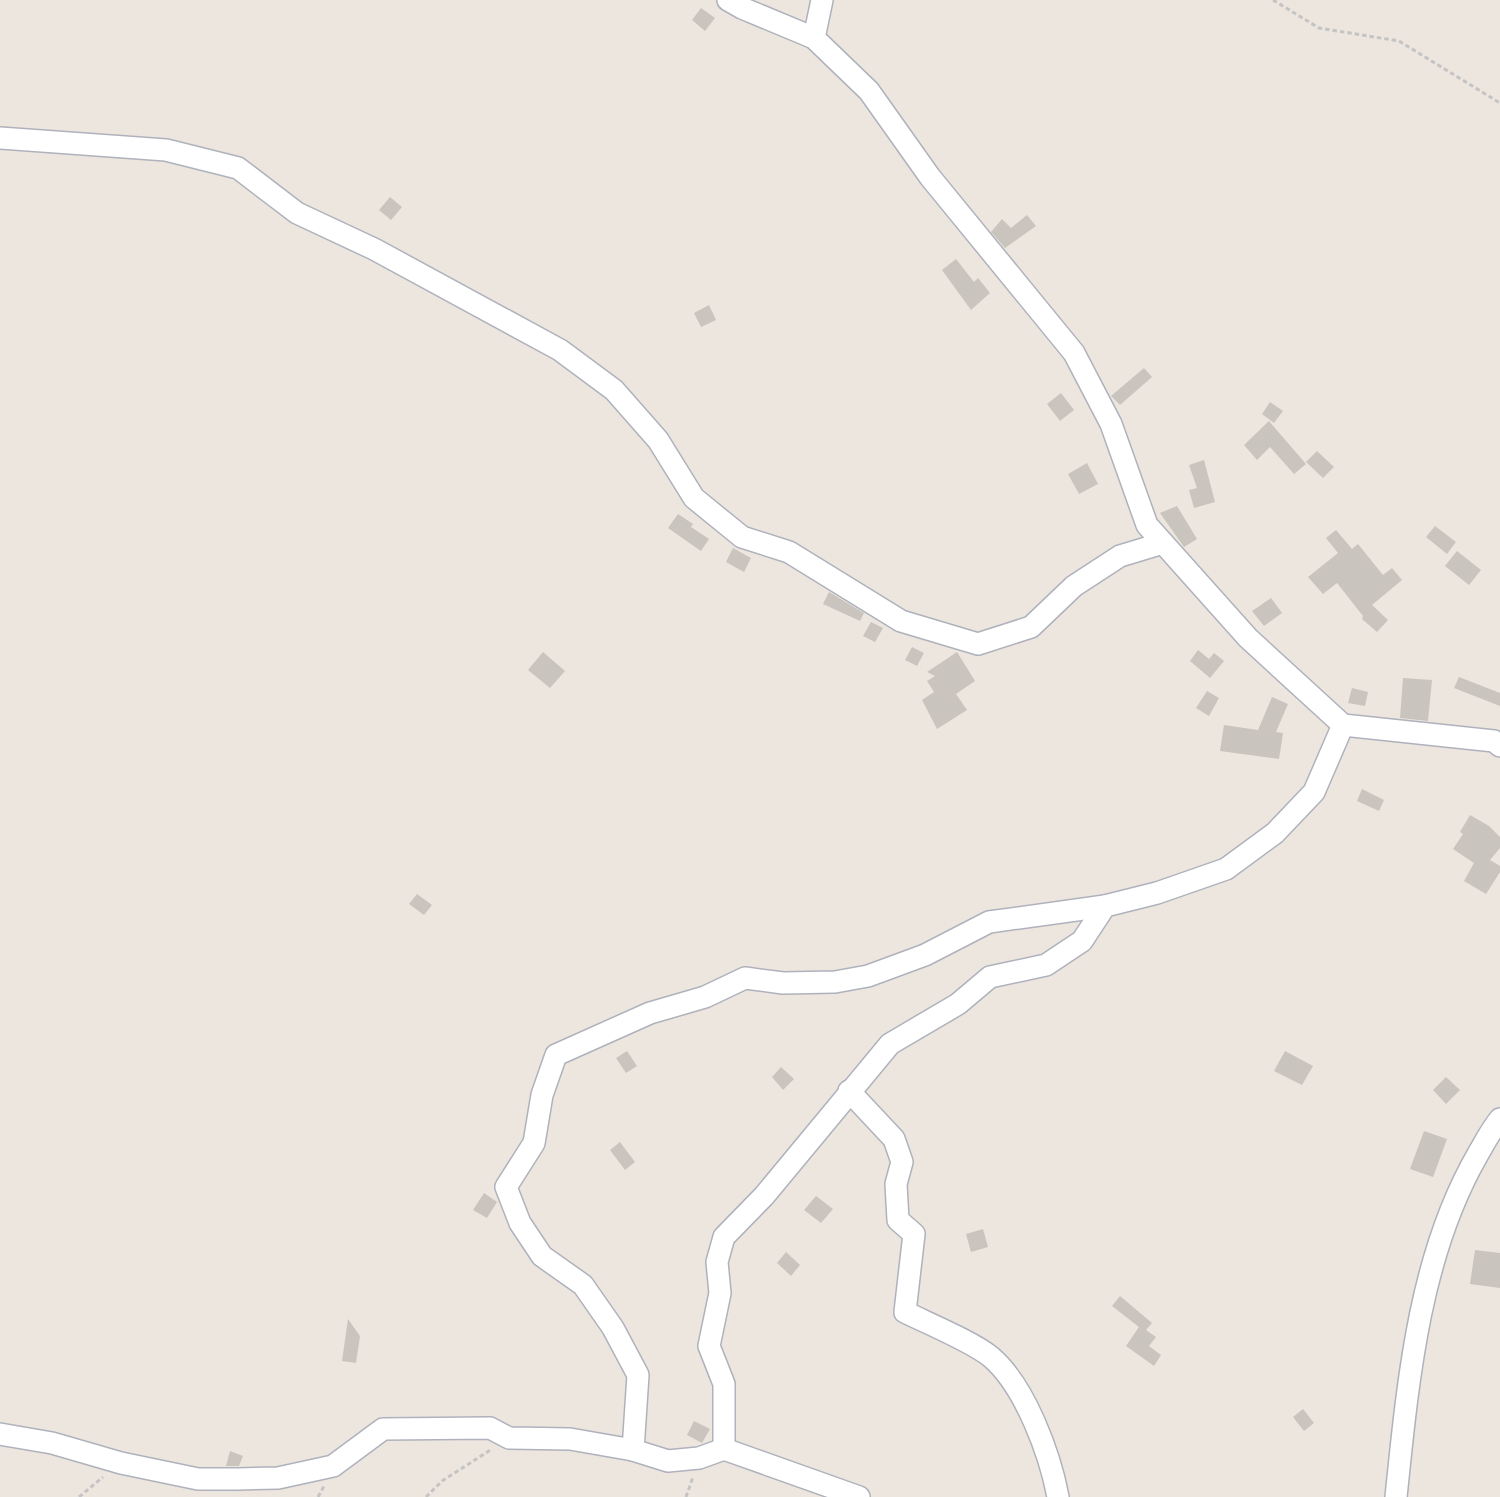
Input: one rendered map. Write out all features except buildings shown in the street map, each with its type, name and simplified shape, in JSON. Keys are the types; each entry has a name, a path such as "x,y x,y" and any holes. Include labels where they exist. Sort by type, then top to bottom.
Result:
{"street":[{"path":"728,0 814,38 869,91 930,177 1074,353 1112,424 1147,525 1248,638 1343,724 1498,742"},
{"path":"814,38 822,0"},
{"path":"0,138 166,150 238,168 297,213 374,249 560,350 614,390 658,440 694,498 742,537 789,552 901,621 978,644 1031,627 1074,586 1120,556 1163,543"},
{"path":"633,1450 637,1420 638,1375 614,1328 583,1285 542,1256 520,1223 506,1187 534,1143 542,1095 556,1054 650,1013 705,997 746,978 783,983 835,982 868,976 925,955 989,922 1105,906 1157,893 1226,869 1275,833 1314,792 1343,724"},
{"path":"724,1449 724,1384 709,1346 720,1293 717,1263 724,1237 764,1196 890,1044 958,1004 990,977 1046,965 1082,941 1105,906"},
{"path":"849,1091 894,1139 903,1162 896,1184 898,1220 914,1234 905,1312 990,1357 1019,1392 1045,1450 1058,1497"},
{"path":"1396,1497 1407,1387 1428,1287 1457,1191 1500,1119"},
{"path":"0,1434 52,1443 120,1463 198,1479 279,1478 333,1466 383,1429 490,1428 509,1438 570,1439 633,1450 668,1461 699,1458 724,1449 859,1497"}],"path":[{"path":"1273,0 1319,28 1399,41 1470,87 1500,103"},
{"path":"426,1497 442,1481 509,1438"},
{"path":"79,1497 120,1463"}]}
